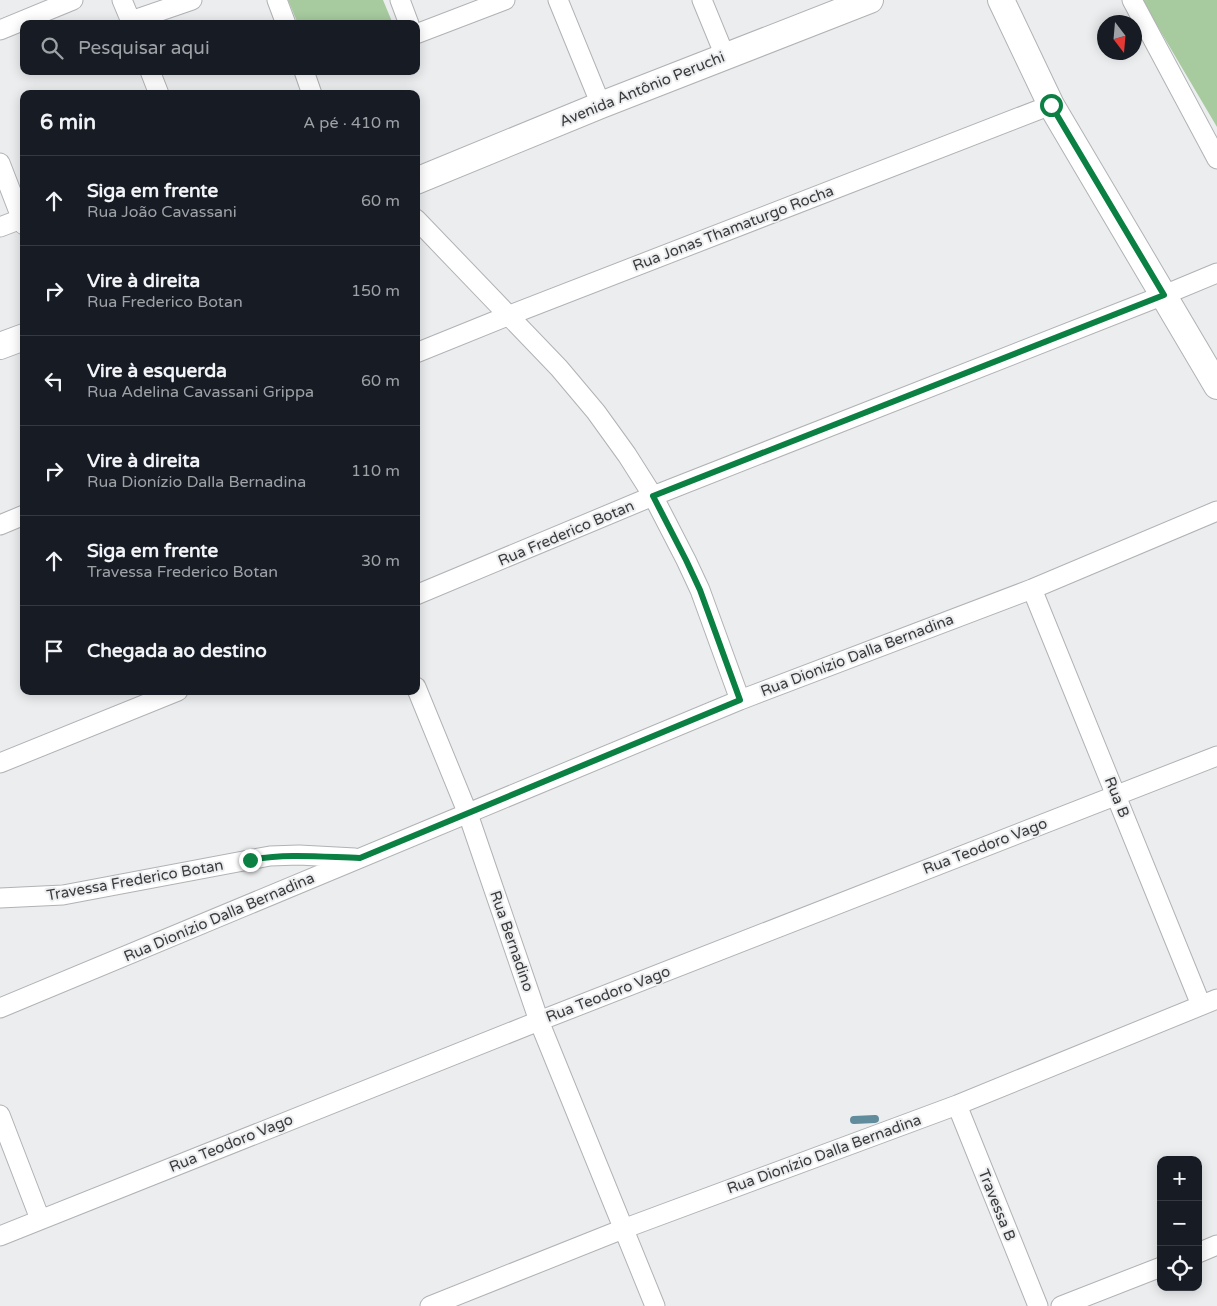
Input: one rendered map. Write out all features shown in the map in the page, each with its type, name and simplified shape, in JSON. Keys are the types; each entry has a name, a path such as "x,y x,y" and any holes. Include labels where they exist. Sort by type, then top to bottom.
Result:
{"main road":[{"name":"Avenida Antônio Peruchi","path":"420,179 601,105 870,0"},
{"path":"1002,0 1051,105 1217,386"},
{"path":"0,346 20,338"}],"street":[{"path":"24,20 73,0"},
{"path":"122,0 131,20"},
{"path":"137,20 192,0"},
{"path":"277,0 284,20"},
{"path":"400,0 408,20"},
{"path":"420,32 505,0"},
{"path":"558,0 601,105"},
{"path":"702,0 725,56"},
{"path":"1132,0 1217,159"},
{"path":"0,30 20,22"},
{"path":"152,75 157,90"},
{"name":"Rua Jonas Thamaturgo Rocha","path":"420,351 1051,105"},
{"path":"0,163 20,217"},
{"path":"0,227 20,222"},
{"path":"420,223 559,368 596,412 627,455 653,496 700,590 740,700"},
{"name":"Rua Frederico Botan","path":"420,593 653,496 1217,273"},
{"name":"Rua Dionízio Dalla Bernadina","path":"0,1008 740,700 1032,589 1217,512"},
{"path":"0,525 20,517"},
{"name":"Rua B","path":"1032,589 1116,794 1209,1002"},
{"path":"0,763 168,695"},
{"name":"Rua Bernadino","path":"419,695 468,814 539,1021 655,1306"},
{"name":"Rua Teodoro Vago","path":"0,1236 539,1021 1217,756"},
{"name":"Travessa Frederico Botan","path":"0,898 63,895 270,856 360,858"},
{"name":"Rua Dionízio Dalla Bernadina","path":"430,1306 623,1229 957,1105 1209,1002"},
{"name":"Travessa B","path":"957,1105 1038,1306"},
{"path":"0,1115 40,1219"},
{"path":"1202,1251 1217,1245"},
{"path":"1060,1306 1157,1269"}],"green space":[{"path":"288,0 383,0 391,20 296,20"},
{"path":"1142,0 1217,0 1217,127"}],"waterway":[{"path":"854,1120 875,1119"}],"route":[{"path":"250,860 270,856 360,858 740,700 700,590 653,496 1164,295 1051,105"}]}
